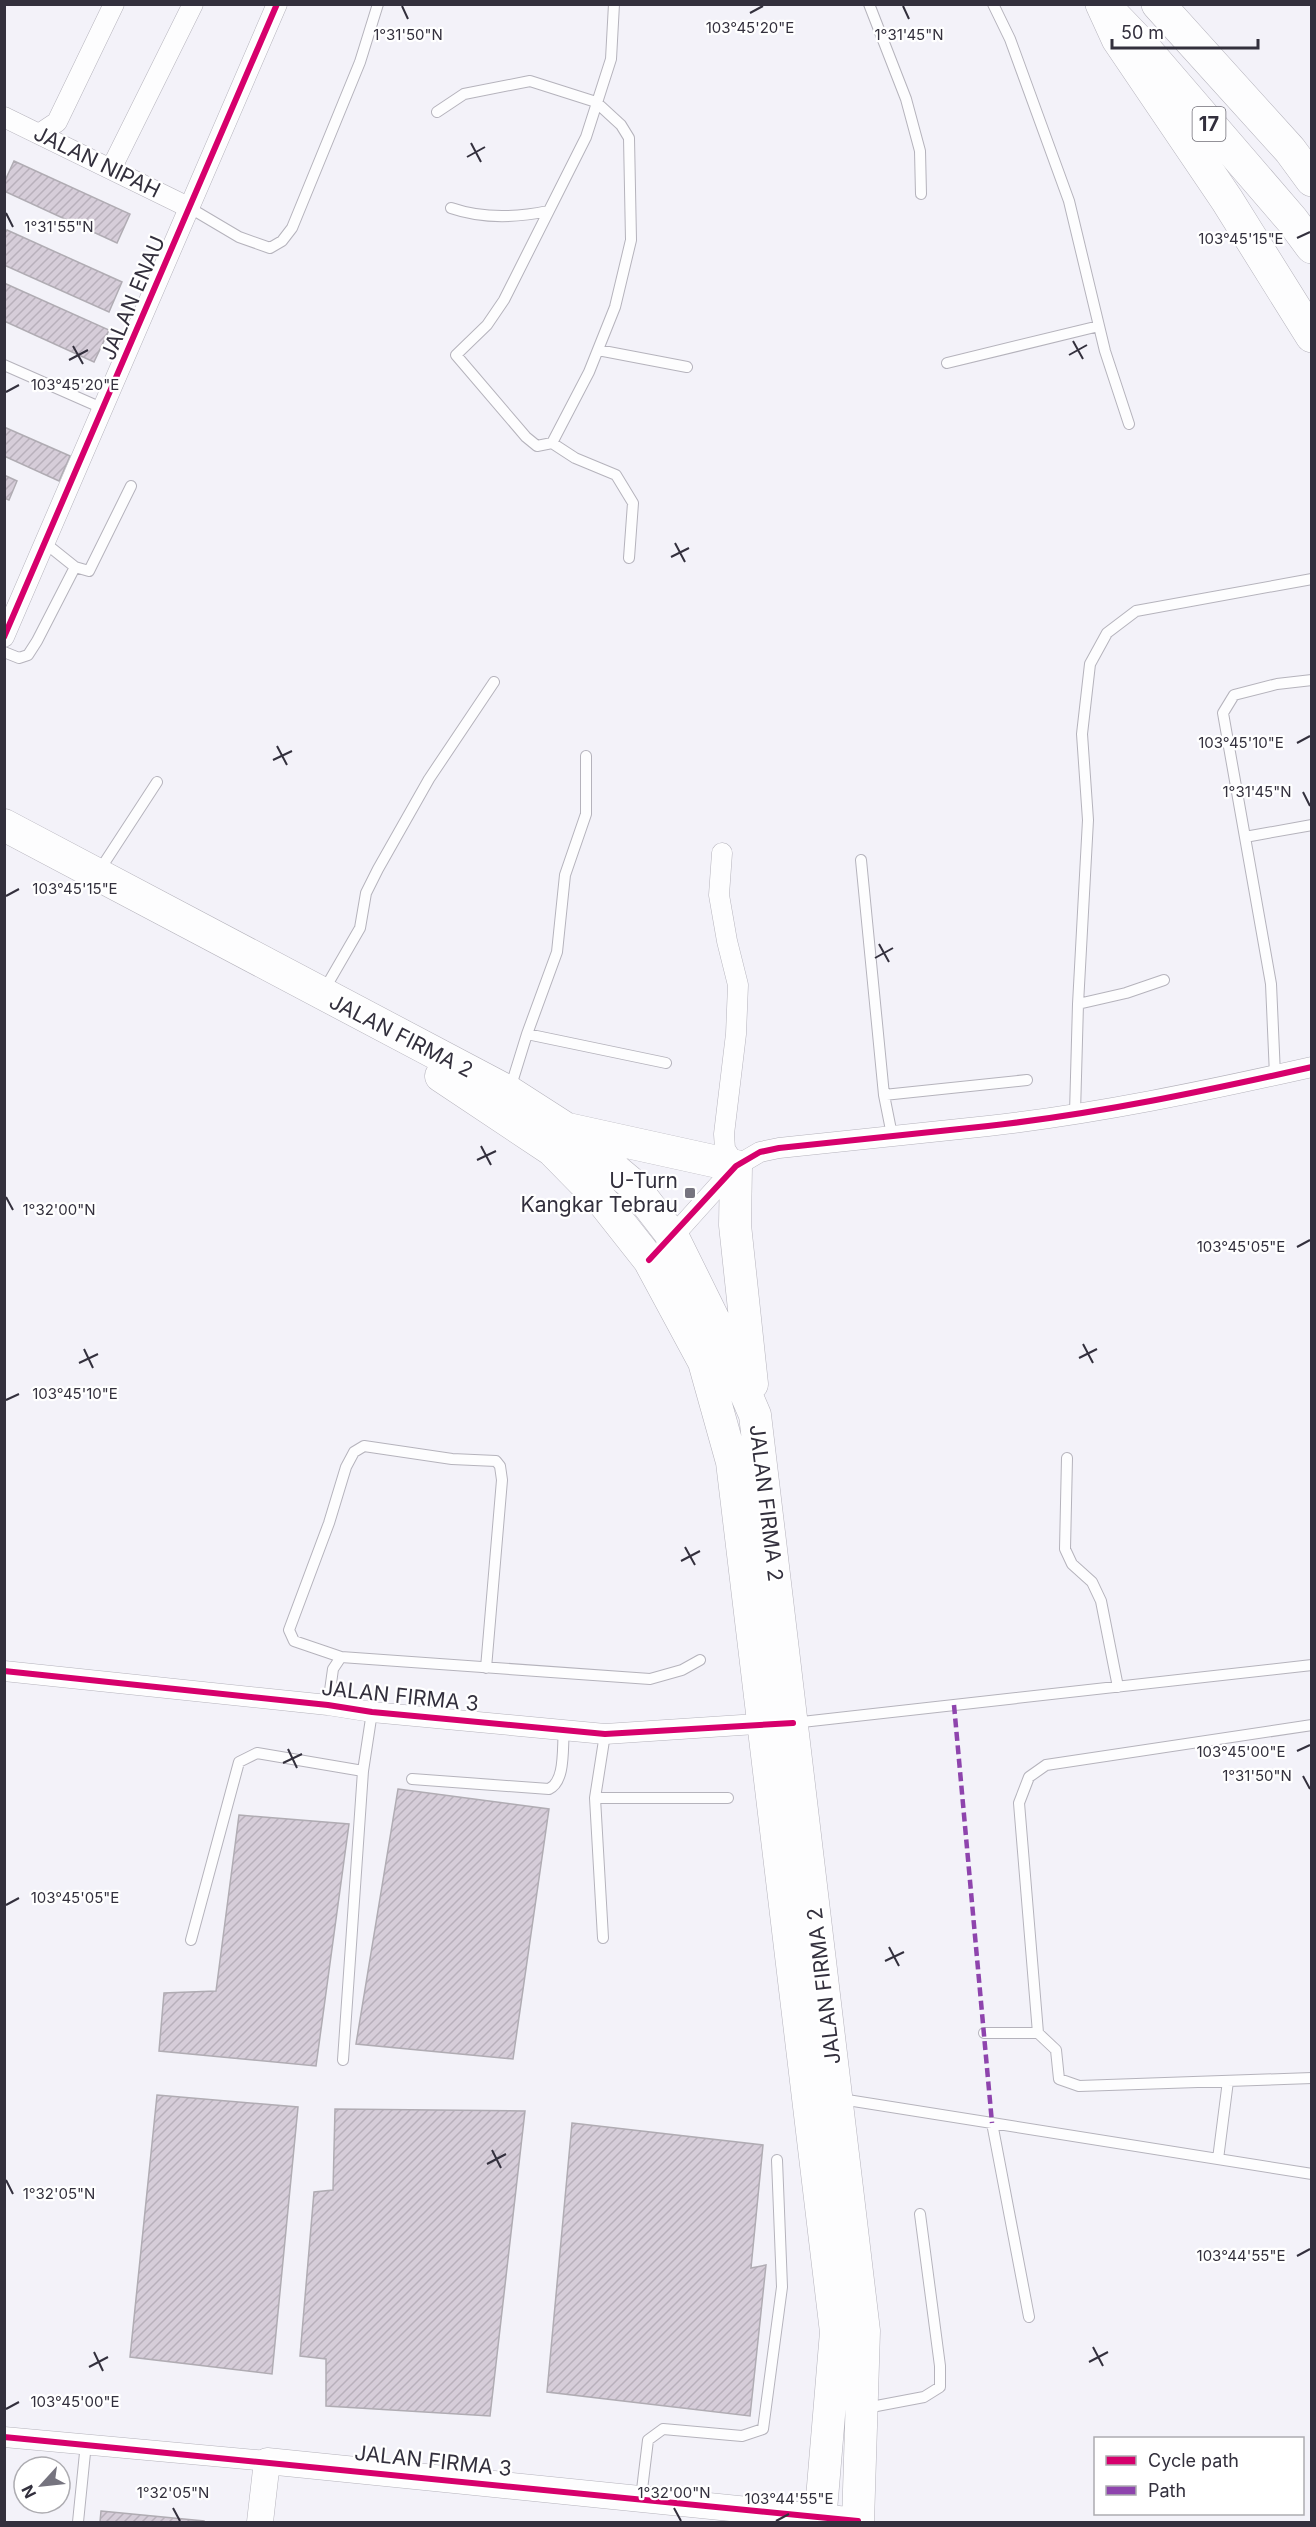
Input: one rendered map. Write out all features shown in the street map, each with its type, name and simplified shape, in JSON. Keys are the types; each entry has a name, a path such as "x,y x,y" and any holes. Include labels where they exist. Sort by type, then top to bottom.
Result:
{"highway":[{"name":"17","path":"1102,4 1146,50 1292,220 1311,247"},
{"path":"1102,4 1118,39 1227,200 1311,336"},
{"name":"17","path":"1158,4 1301,159 1311,180"}],"main road":[{"name":"JALAN FIRMA 2","path":"4,825 322,994 504,1103 565,1128 632,1184 673,1237 714,1320 755,1415 778,1723 836,2332 820,2520"},
{"name":"JALAN FIRMA 2","path":"504,1103 604,1203 650,1260 704,1362 732,1462 778,1723 837,2099 864,2331 858,2522"},
{"path":"565,1128 736,1166 735,1225 755,1415"}],"street":[{"path":"39,134 57,122 114,4"},
{"path":"111,169 193,4"},
{"name":"JALAN ENAU","path":"4,638 277,4"},
{"name":"JALAN NIPAH","path":"4,117 190,207"},
{"path":"722,853 719,895 738,985 736,1034 724,1134 725,1149 736,1166"},
{"path":"650,1260 736,1166 760,1152 892,1135 989,1126 1075,1113 1311,1067"},
{"name":"JALAN FIRMA 3","path":"4,1671 328,1705 372,1712 605,1734 778,1723"},
{"name":"JALAN FIRMA 3","path":"4,2437 641,2498 820,2520 858,2522"},
{"path":"260,2523 267,2462"}],"lane":[{"path":"190,207 249,241 270,248 282,241 292,228 351,84 378,4"},
{"path":"614,4 611,59 586,137 504,300 487,324 456,355 526,437 537,446 552,443 575,458 616,475 633,503 629,558"},
{"path":"869,4 906,99 920,151 921,194"},
{"path":"993,4 1010,39 1069,201 1099,326 1129,424"},
{"path":"437,112 464,94 530,81 596,102 621,125 629,138 631,240 615,307 590,372 552,443"},
{"path":"451,207 473,215 523,216 548,211"},
{"path":"947,363 1099,326"},
{"path":"598,350 687,367"},
{"path":"4,365 104,409"},
{"path":"45,543 75,567 89,571 131,486"},
{"path":"4,652 19,658 28,655 75,567"},
{"path":"1075,1113 1078,1004 1088,820 1082,734 1090,664 1107,633 1136,611 1311,579"},
{"path":"1275,1075 1270,984 1224,713 1234,695 1277,684 1311,680"},
{"path":"322,994 360,928 366,893 378,869 429,779 494,682"},
{"path":"504,1103 557,952 565,874 586,814 586,756"},
{"path":"97,873 157,782"},
{"path":"1245,837 1311,825"},
{"path":"861,860 884,1095 892,1135"},
{"path":"1078,1004 1126,993 1164,980"},
{"path":"527,1034 666,1063"},
{"path":"884,1095 1027,1080"},
{"path":"486,1668 502,1480 500,1466 496,1461 452,1459 364,1446 354,1452 346,1467 329,1523 289,1630 294,1641 341,1657 486,1668 650,1679 682,1670 700,1660"},
{"path":"1067,1458 1065,1549 1072,1564 1092,1582 1098,1592 1105,1612 1118,1687"},
{"path":"328,1705 333,1669 341,1657"},
{"path":"778,1723 1311,1665"},
{"path":"343,2060 363,1771 372,1712"},
{"path":"1311,1725 1046,1765 1029,1778 1019,1803 1038,2033 1056,2050 1059,2079 1079,2086 1311,2078"},
{"path":"412,1779 549,1789 558,1782 560,1777 564,1730"},
{"path":"603,1938 595,1798 605,1734"},
{"path":"191,1940 239,1762 257,1753 363,1771"},
{"path":"595,1798 728,1798"},
{"path":"984,2033 1038,2033"},
{"path":"1218,2159 1228,2081"},
{"path":"837,2099 1311,2174"},
{"path":"992,2123 1029,2318"},
{"path":"641,2498 648,2440 663,2429 742,2436 763,2429 782,2286 777,2160"},
{"path":"862,2409 924,2397 940,2387 940,2366 920,2214"},
{"path":"78,2523 86,2444"}],"building":[{"path":"14,161 130,214 117,243 4,191 4,183"},
{"path":"7,230 122,282 109,312 4,265 4,234"},
{"path":"4,283 109,330 94,362 4,321"},
{"path":"4,427 70,456 59,481 4,456"},
{"path":"4,475 17,481 9,500 4,498"},
{"path":"398,1789 549,1809 513,2059 356,2044"},
{"path":"239,1815 349,1824 316,2066 159,2051 164,1993 216,1991"},
{"path":"157,2095 298,2107 272,2374 130,2357"},
{"path":"335,2109 525,2111 490,2416 326,2406 326,2359 300,2356 314,2192 333,2190"},
{"path":"572,2123 763,2145 751,2268 766,2265 750,2416 547,2392"},
{"path":"101,2511 204,2521 204,2522 100,2522"}],"marked path":[{"path":"954,1705 992,2123"}],"cycle path":[{"path":"4,637 277,4"},
{"path":"649,1260 736,1166 760,1152 1069,1115 1191,1093 1312,1067"},
{"path":"4,1671 328,1705 372,1712 605,1734 793,1723"},
{"path":"4,2437 858,2521"}],"place":[{"name":"U-Turn Kangkar Tebrau","path":"690,1193"}]}
